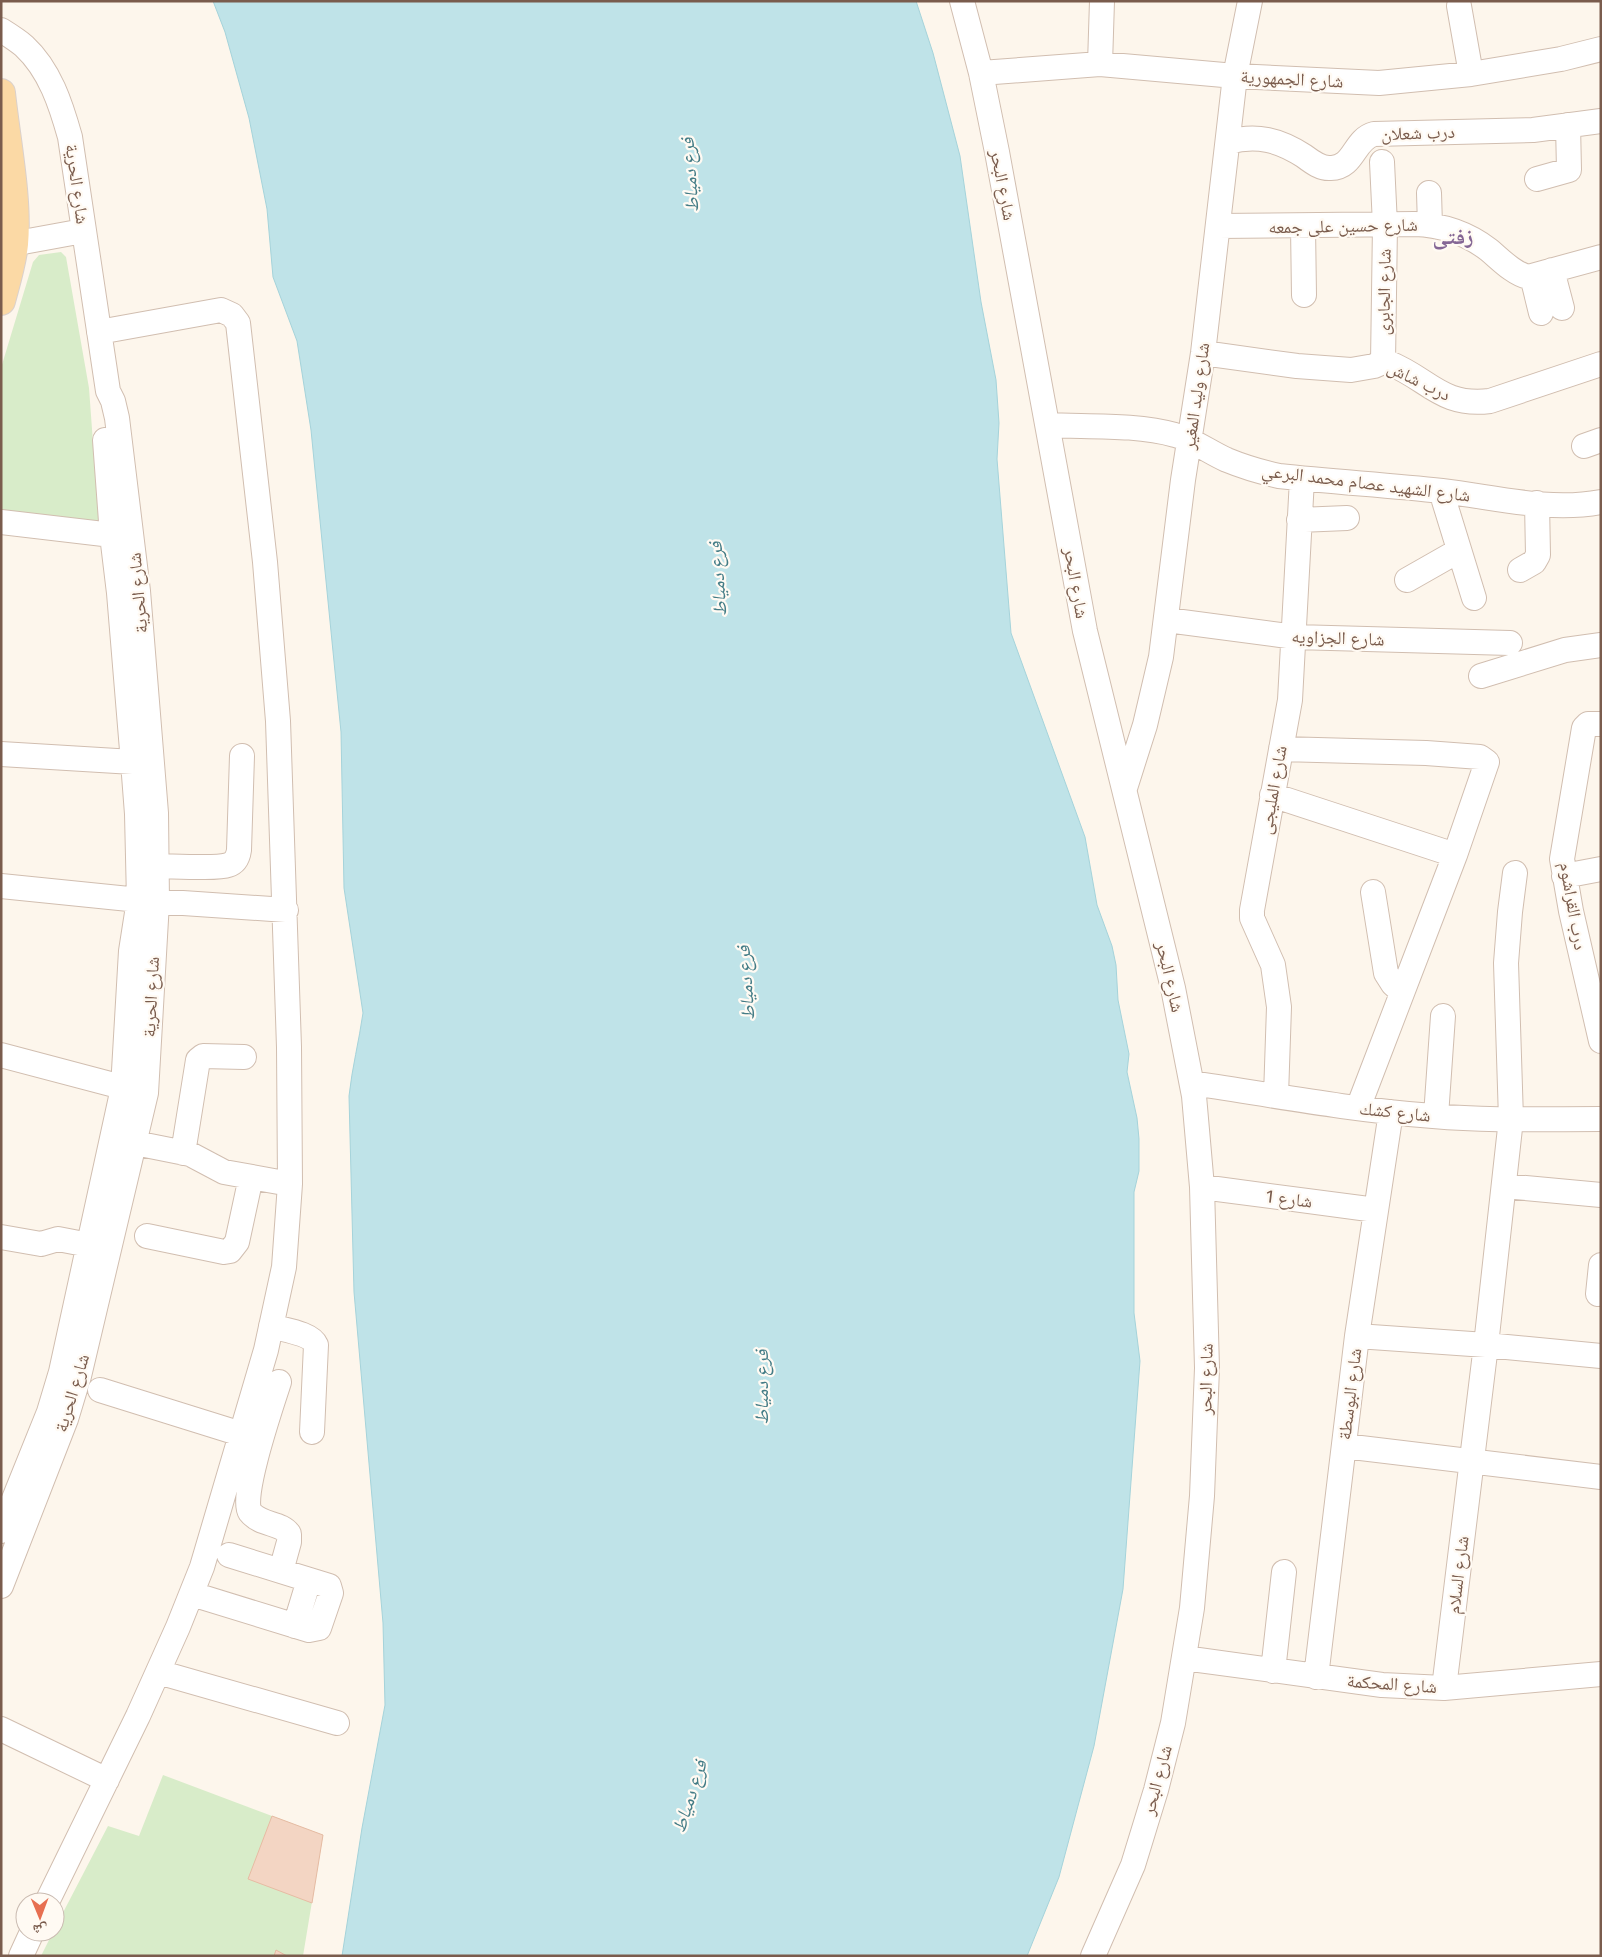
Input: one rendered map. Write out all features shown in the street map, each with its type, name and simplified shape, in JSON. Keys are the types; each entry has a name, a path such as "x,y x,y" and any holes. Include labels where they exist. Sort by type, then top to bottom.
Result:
{"main road":[{"path":"1,93 3,129 13,200 8,245 8,275 1,301"}],"street":[{"name":"شارع البحر","path":"962,1 981,73 1085,631 1174,988 1192,1083 1202,1187 1207,1368 1202,1496 1192,1608 1172,1723 1156,1790 1133,1866 1092,1956"},
{"path":"1100,64 1102,1"},
{"name":"شارع وليد المغير","path":"1125,788 1144,725 1161,657 1183,480 1203,353 1235,76 1250,1"},
{"path":"1459,6 1471,74"},
{"name":"شارع الحرية","path":"1,30 25,47 46,74 61,104 70,137 108,391 104,400 104,420 122,535 139,601 148,901 143,952 123,1088 97,1241 70,1374 66,1419 1,1586"},
{"name":"شارع الجمهورية","path":"981,73 1100,64 1235,76 1379,83 1471,74 1561,59 1601,49"},
{"name":"درب شعلان","path":"1228,142 1244,138 1261,138 1280,144 1323,167 1331,168 1340,167 1346,162 1362,139 1374,134 1533,130 1601,121"},
{"path":"1537,179 1569,170 1568,125"},
{"name":"شارع الجابرى","path":"1382,162 1385,225 1383,362"},
{"path":"1429,194 1430,224"},
{"name":"شارع حسين على جمعه","path":"1218,226 1303,227 1430,224 1443,226 1459,232 1488,249 1518,274 1542,273"},
{"path":"1303,227 1304,295"},
{"path":"8,245 83,232"},
{"path":"1551,311 1542,273 1601,257"},
{"path":"52,1892 158,1672 202,1567 271,1326 284,1267 290,1184 286,910 277,711 265,562 238,322 232,314 221,310 99,332"},
{"name":"درب شاش","path":"1203,353 1297,366 1351,370 1374,366 1383,362 1393,365 1449,398 1477,402 1490,401 1601,364"},
{"name":"شارع الشهيد عصام محمد البرعي","path":"1048,426 1154,430 1190,441 1227,460 1257,471 1302,478 1440,491 1560,506 1601,502"},
{"name":"شارع المليجى","path":"1276,1096 1279,1006 1273,964 1252,918 1252,910 1290,700 1302,478"},
{"path":"1440,491 1474,598"},
{"path":"1520,570 1534,562 1538,555 1537,504"},
{"path":"1299,520 1347,518"},
{"path":"1,522 122,535"},
{"name":"شارع الحرية","path":"122,535 119,593 133,762 146,813 156,866 148,901"},
{"path":"1407,580 1458,551"},
{"name":"شارع الجزاويه","path":"1166,620 1294,637 1510,643"},
{"path":"1481,676 1565,650 1601,645"},
{"name":"درب القراشوم","path":"1601,724 1588,724 1584,728 1562,859 1564,876 1601,1041"},
{"path":"1281,749 1426,752 1484,759 1487,765 1455,855 1358,1108"},
{"path":"1,754 133,762"},
{"path":"156,866 223,866 234,862 239,850 242,756"},
{"path":"1272,795 1455,855"},
{"path":"1564,876 1601,869"},
{"name":"شارع السلام","path":"1444,1688 1486,1345 1511,1119 1506,963 1515,873"},
{"path":"1,886 148,901 286,910"},
{"path":"1373,892 1386,973 1393,984 1402,992"},
{"name":"شارع الحرية","path":"97,1241 135,1143 146,1093 143,952"},
{"path":"1436,1116 1443,1016"},
{"path":"1,1055 146,1093"},
{"path":"183,1153 198,1060 203,1056 244,1057"},
{"name":"شارع كشك","path":"1192,1083 1391,1112 1511,1119 1601,1120"},
{"name":"شارع البوسطة","path":"1316,1677 1358,1336 1391,1112"},
{"path":"135,1143 195,1156 219,1170 290,1184"},
{"path":"147,1236 224,1252 230,1251 237,1242 251,1177"},
{"path":"1504,1186 1601,1195"},
{"name":"شارع 1","path":"1202,1187 1376,1210"},
{"path":"1,1237 41,1244 58,1239 97,1241"},
{"path":"1598,1294 1601,1266"},
{"path":"271,1326 309,1337 314,1341 312,1432"},
{"path":"1358,1336 1486,1345 1601,1356"},
{"name":"شارع الحرية","path":"1,1531 49,1412 70,1374"},
{"path":"279,1382 249,1483 247,1501 248,1509 260,1522 284,1529 289,1534 289,1542 281,1571"},
{"path":"100,1390 241,1434"},
{"path":"1344,1446 1601,1477"},
{"path":"192,1594 313,1631 321,1626 331,1589 318,1582 229,1555"},
{"path":"1274,1671 1284,1572"},
{"path":"295,1626 318,1582"},
{"name":"شارع المحكمة","path":"1184,1658 1382,1685 1444,1688 1601,1674"},
{"path":"158,1672 337,1723"},
{"path":"1,1729 107,1780"},
{"path":"20,1956 27,1942"}],"green space":[{"path":"61,252 66,257 89,388 99,525 1,512 1,368 33,262 39,255"},
{"path":"163,1775 323,1835 303,1956 41,1956 48,1942 65,1942 65,1909 108,1826 139,1836"}],"water":[{"name":"فرع دمياط","path":"213,1 916,1 933,53 960,156 981,302 996,380 999,423 997,459 1011,633 1085,837 1097,905 1112,946 1116,965 1118,1000 1129,1054 1127,1072 1137,1118 1139,1139 1139,1171 1134,1192 1134,1313 1140,1361 1123,1589 1094,1746 1059,1877 1027,1956 342,1956 362,1828 385,1705 383,1623 354,1292 349,1096 363,1013 344,888 341,732 311,430 297,341 273,277 267,209 249,118 225,32"}],"building":[{"path":"272,1816 323,1835 312,1903 248,1879"},
{"path":"276,1950 287,1956 274,1956"}],"district":[{"name":"زفتى","path":"1453,236"}]}
